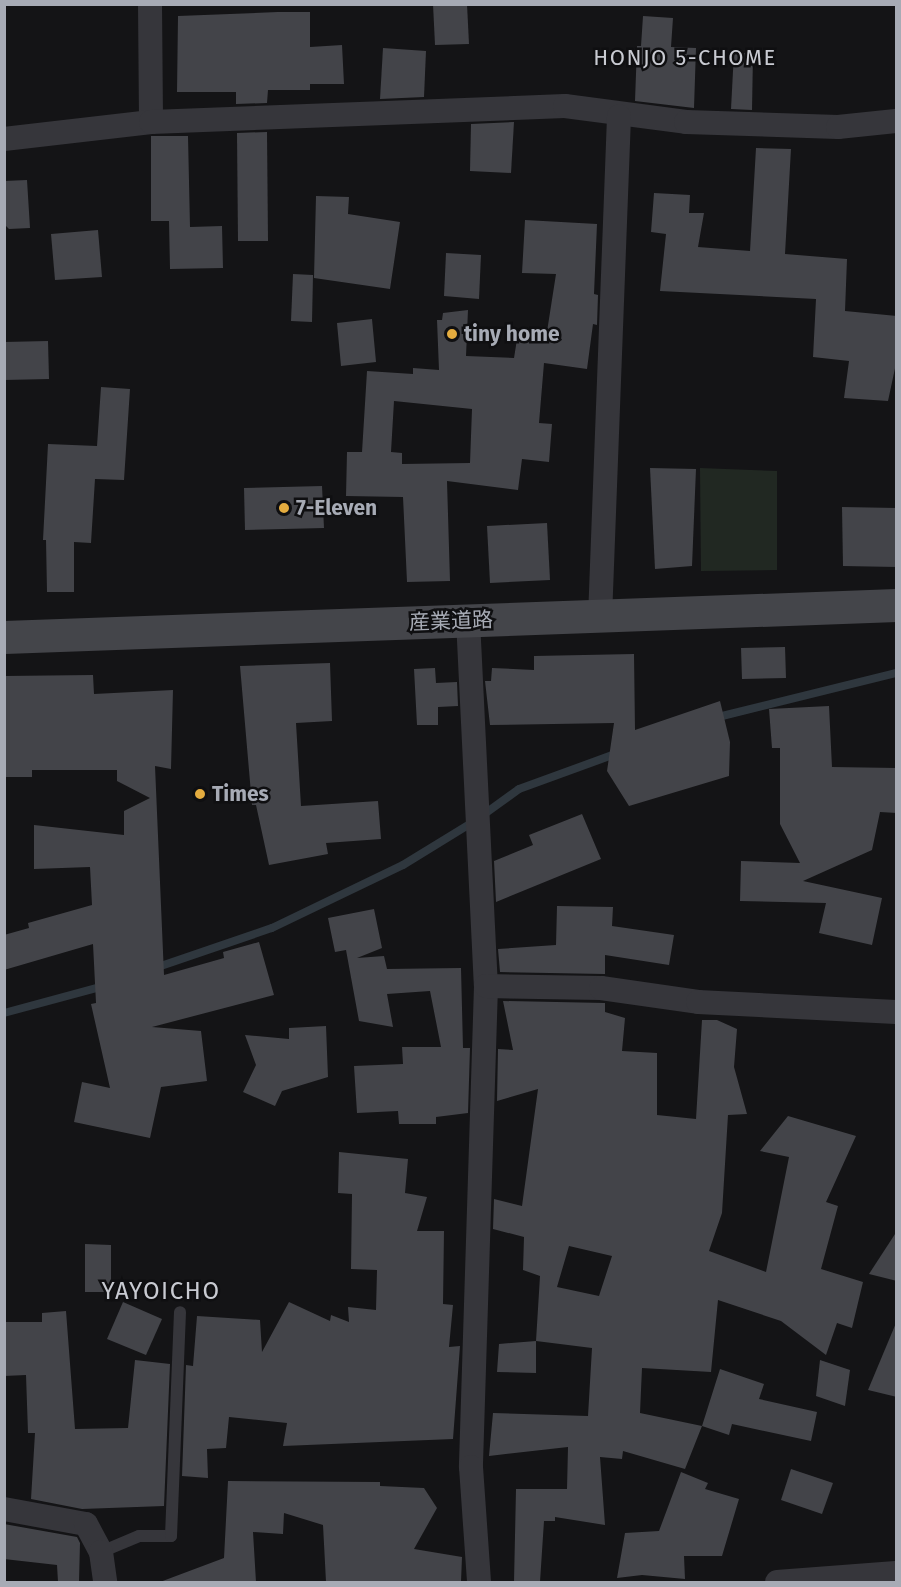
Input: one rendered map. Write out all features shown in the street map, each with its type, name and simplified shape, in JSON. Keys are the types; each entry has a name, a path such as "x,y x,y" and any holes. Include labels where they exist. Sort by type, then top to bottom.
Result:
{"street":[{"path":"150,4 151,122"},
{"path":"4,139 151,122 565,106 619,116 838,128 897,122"},
{"path":"600,618 619,116"},
{"name":"産業道路","path":"4,637 468,620 600,618 897,605"},
{"path":"468,620 486,986 471,1467 480,1582"},
{"path":"486,986 601,988 698,1002 897,1012"},
{"path":"4,1509 86,1524 101,1552 105,1582"},
{"path":"777,1582 896,1574"}],"lane":[{"path":"101,1552 139,1536 171,1536 180,1312"}],"shaded area":[{"path":"700,468 777,471 777,570 701,571"}],"building":[{"path":"433,4 467,4 469,44 435,45"},
{"path":"310,12 310,47 342,45 344,84 310,84 310,90 268,90 267,103 236,104 236,92 177,92 178,16"},
{"path":"643,16 673,18 671,47 696,48 694,108 635,101 637,46 641,46"},
{"path":"383,48 426,51 424,97 380,99"},
{"path":"734,52 753,54 752,110 731,109"},
{"path":"514,122 511,173 470,171 471,124"},
{"path":"267,132 268,241 238,241 237,133"},
{"path":"151,136 188,136 190,227 222,226 223,268 170,269 169,221 151,221"},
{"path":"756,148 791,149 785,254 847,259 845,311 897,316 897,359 888,401 844,398 849,361 813,357 816,299 660,291 666,234 651,232 654,193 690,195 689,213 704,213 698,247 750,251"},
{"path":"27,180 30,228 9,229 4,224 4,181"},
{"path":"316,196 349,197 348,214 400,222 390,289 314,278"},
{"path":"525,220 597,224 594,294 598,295 597,325 593,324 587,369 544,363 539,423 552,424 549,462 522,459 518,490 447,481 450,581 407,582 403,497 346,496 347,452 362,452 367,371 413,374 413,368 439,370 437,320 442,320 443,313 468,310 466,356 514,358 518,333 546,338 556,274 522,273","holes":["394,401 472,409 470,463 402,464 402,453 391,452"]},
{"path":"98,230 102,277 55,280 51,234"},
{"path":"446,253 481,255 479,299 444,296"},
{"path":"293,274 313,275 312,322 291,321"},
{"path":"372,319 376,362 341,366 337,323"},
{"path":"48,341 49,379 4,380 4,342"},
{"path":"101,387 130,389 124,480 95,479 91,543 74,542 74,592 47,592 46,540 43,540 48,444 97,446"},
{"path":"650,468 696,469 692,566 655,569"},
{"name":"7-Eleven","path":"322,486 324,528 245,530 244,488"},
{"path":"842,507 897,508 897,567 843,566"},
{"path":"547,523 550,580 490,583 487,526"},
{"path":"785,647 786,678 742,679 741,648"},
{"path":"634,654 635,730 720,701 730,742 729,776 629,806 607,771 614,723 490,725 485,681 491,681 492,668 534,670 534,656"},
{"path":"330,663 332,721 296,723 301,806 378,801 381,839 326,843 328,854 269,865 256,805 252,805 240,666"},
{"path":"435,668 436,683 457,682 458,706 438,707 438,725 417,725 414,669"},
{"path":"93,675 94,694 173,690 171,769 155,766 164,975 224,958 223,952 259,942 274,995 152,1027 201,1031 207,1081 161,1087 150,1138 74,1122 82,1082 110,1088 91,1004 96,1003 93,944 4,970 4,935 29,928 28,923 92,905 90,867 34,869 34,825 124,835 124,811 150,798 117,781 117,770 32,770 32,777 4,777 4,676"},
{"path":"829,706 832,767 897,768 897,813 880,812 872,850 803,881 882,898 872,945 819,933 826,903 740,901 741,861 800,863 780,824 780,748 772,748 769,709"},
{"path":"582,814 601,859 496,902 494,861 533,845 529,835"},
{"path":"557,906 613,907 612,926 674,935 669,965 605,955 605,974 500,972 498,949 556,945"},
{"path":"374,909 382,948 357,958 384,956 387,969 461,968 463,1048 470,1048 468,1113 436,1117 436,1124 399,1124 398,1111 357,1113 354,1066 403,1064 402,1047 441,1047 430,991 387,994 393,1027 359,1021 346,950 335,952 328,918"},
{"path":"503,1001 605,1003 605,1012 625,1018 622,1051 657,1053 657,1115 696,1119 702,1020 717,1020 737,1029 734,1067 747,1114 728,1115 722,1213 709,1251 766,1272 789,1157 760,1151 788,1116 856,1136 826,1202 838,1206 821,1269 863,1282 852,1328 837,1323 826,1355 781,1321 718,1300 711,1372 642,1368 640,1413 702,1426 685,1469 623,1451 622,1459 600,1457 605,1525 555,1517 555,1521 544,1521 540,1582 514,1582 516,1489 567,1489 568,1447 489,1456 493,1413 588,1416 592,1348 536,1341 540,1276 523,1270 524,1237 493,1229 494,1199 522,1206 538,1089 497,1101 498,1049 513,1050","holes":["569,1246 612,1256 599,1296 557,1287"]},
{"path":"326,1026 328,1077 282,1091 275,1106 243,1092 256,1065 245,1035 289,1039 289,1028"},
{"path":"339,1152 408,1159 405,1193 427,1197 417,1231 444,1231 443,1304 453,1305 449,1347 460,1346 453,1439 283,1446 287,1423 229,1417 226,1448 207,1449 208,1478 182,1476 186,1365 193,1366 197,1316 260,1320 262,1352 289,1302 330,1321 331,1315 349,1322 348,1307 376,1310 377,1270 351,1269 352,1194 338,1193"},
{"path":"897,1231 897,1281 869,1274"},
{"path":"85,1244 111,1245 111,1292 85,1292"},
{"path":"123,1302 162,1319 146,1355 107,1339"},
{"path":"66,1311 75,1429 128,1428 135,1360 170,1364 164,1506 82,1509 31,1499 35,1433 28,1433 26,1375 4,1376 4,1322 42,1322 42,1313"},
{"path":"897,1323 897,1397 868,1390"},
{"path":"536,1341 536,1373 497,1372 499,1344"},
{"path":"820,1360 850,1370 845,1406 816,1396"},
{"path":"720,1369 764,1384 759,1399 817,1412 811,1441 732,1424 729,1435 702,1426"},
{"path":"791,1469 833,1483 822,1514 781,1500"},
{"path":"681,1472 708,1483 705,1489 739,1499 722,1556 684,1556 685,1579 642,1575 617,1578 625,1533 659,1531"},
{"path":"228,1481 380,1482 380,1486 424,1488 437,1508 414,1549 462,1557 461,1582 326,1582 323,1525 284,1513 283,1534 253,1532 256,1582 160,1582 224,1558"},
{"path":"4,1524 77,1537 80,1543 79,1582 58,1582 57,1565 4,1559"}],"waterway":[{"path":"714,718 896,673"},
{"path":"483,815 519,789 618,753"},
{"path":"155,968 272,928 403,865 473,822"},
{"path":"4,1013 104,986"}],"place":[{"name":"tiny home","path":"452,334"},
{"name":"7-Eleven","path":"284,508"},
{"name":"Times","path":"200,794"}],"district":[{"name":"HONJO 5-CHOME","path":"685,58"},
{"name":"YAYOICHO","path":"161,1292"}]}
